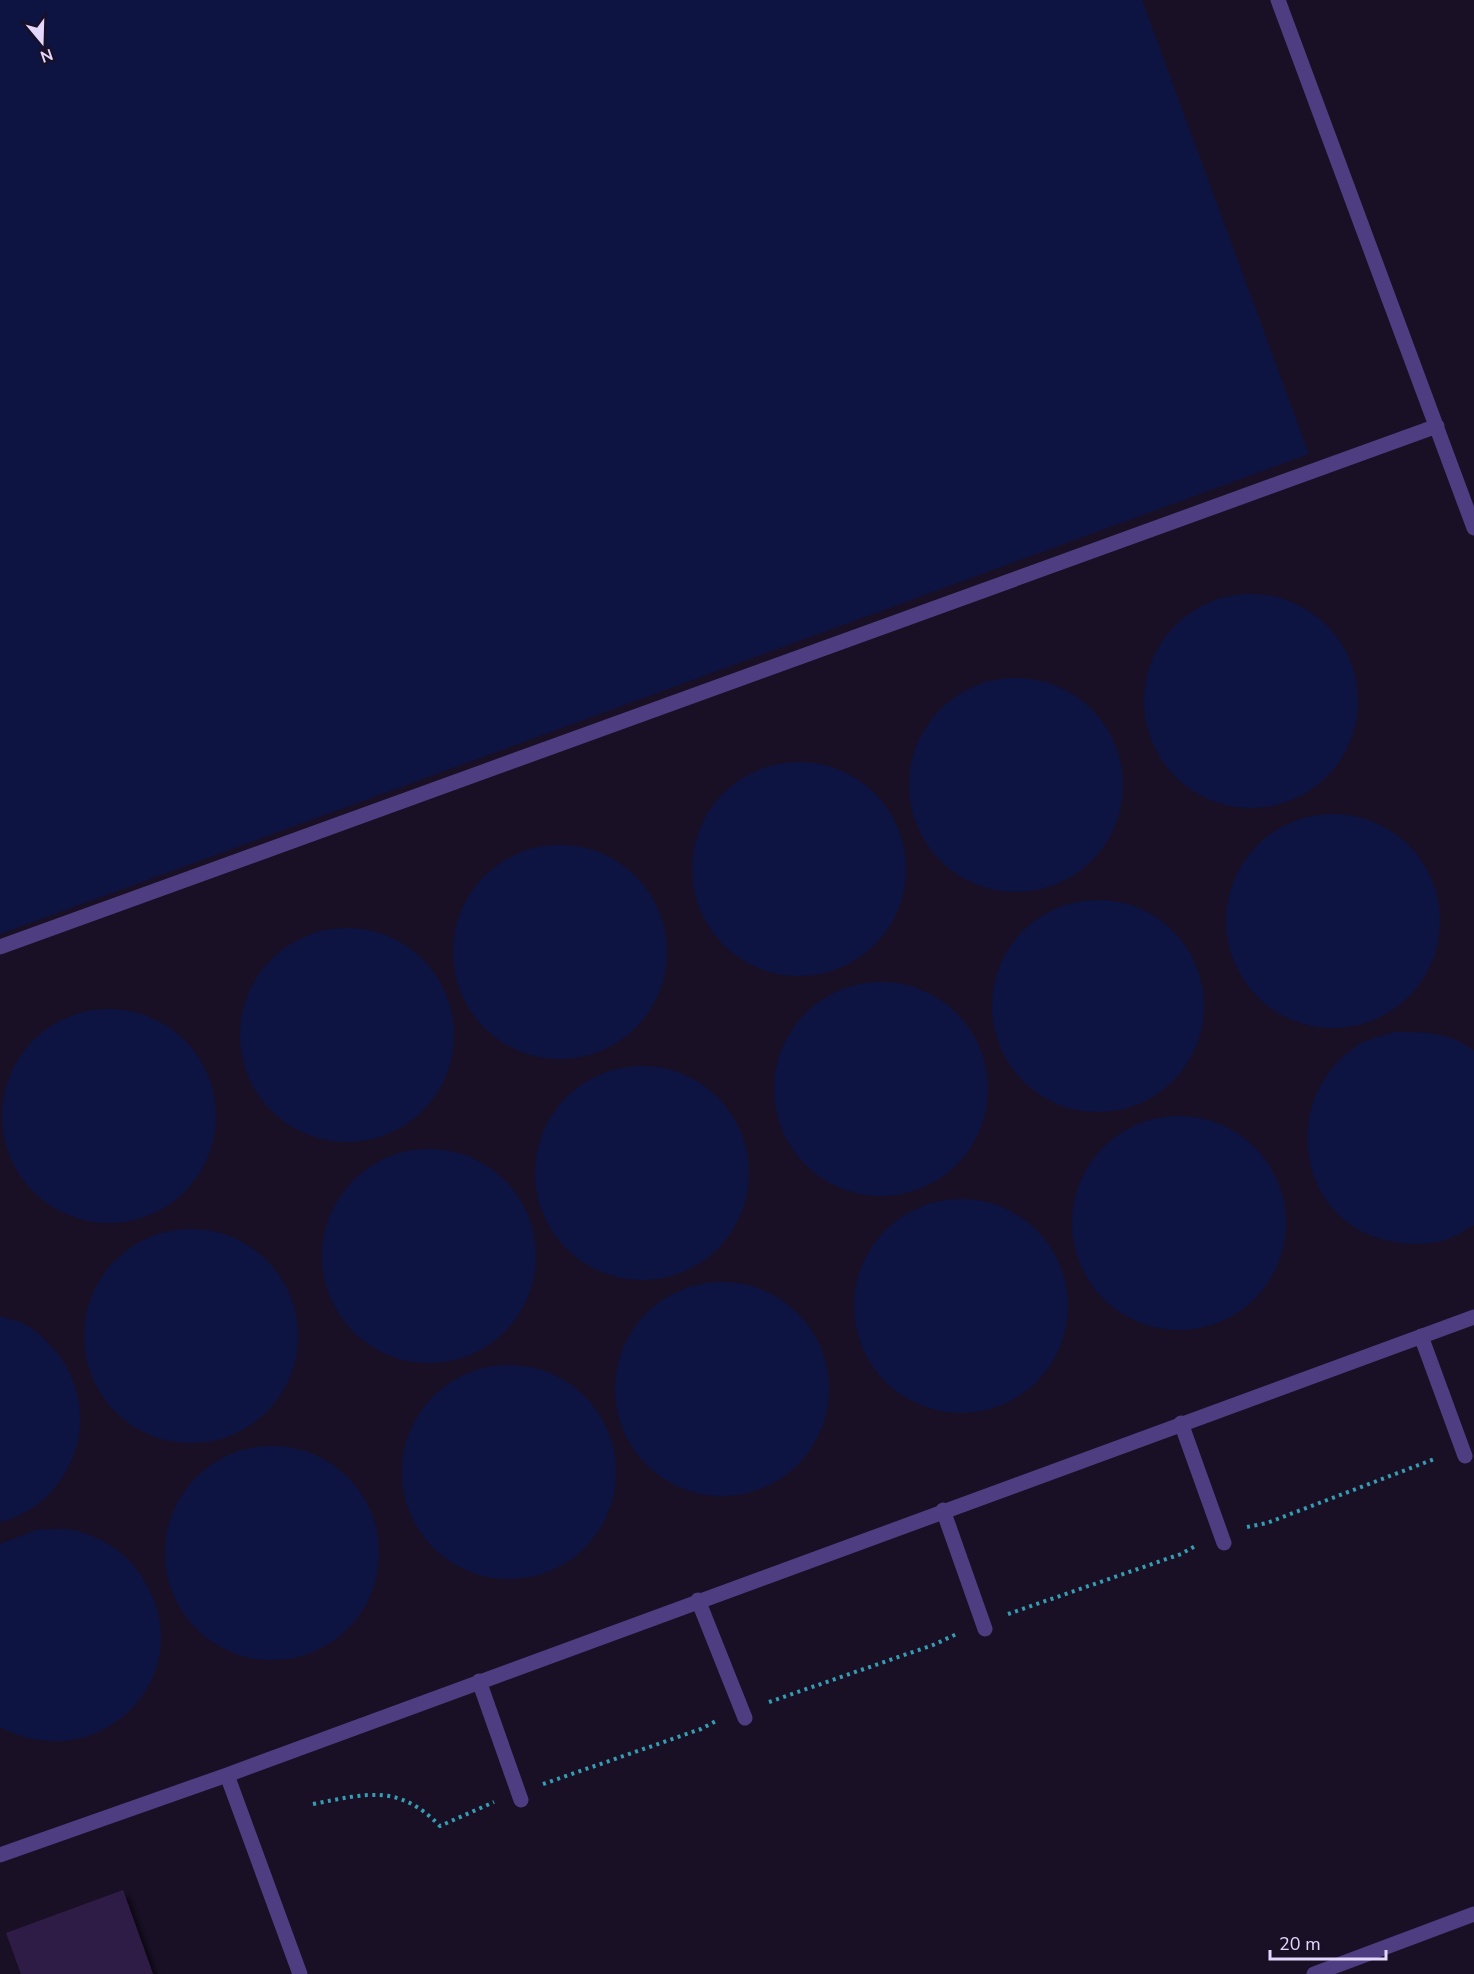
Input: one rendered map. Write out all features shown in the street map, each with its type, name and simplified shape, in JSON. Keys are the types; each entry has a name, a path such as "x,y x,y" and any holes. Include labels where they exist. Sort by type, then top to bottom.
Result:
{"lane":[{"path":"1278,0 1474,528"},
{"path":"0,947 1437,426"},
{"path":"0,1855 227,1775 943,1510 1474,1317"},
{"path":"1421,1336 1465,1456"},
{"path":"1181,1423 1224,1543"},
{"path":"943,1510 985,1629"},
{"path":"699,1600 745,1718"},
{"path":"479,1681 521,1800"},
{"path":"227,1775 300,1974"},
{"path":"1314,1974 1474,1914"}],"path":[{"path":"1248,1526 1267,1523 1436,1459"},
{"path":"1010,1614 1181,1554 1194,1546"},
{"path":"767,1703 933,1645 955,1634"},
{"path":"544,1784 701,1730 716,1721"},
{"path":"313,1804 369,1795 393,1796 402,1799 440,1826 493,1803"}],"shaded area":[{"path":"0,0 1142,0 1309,454 0,934"},
{"path":"1251,594 1282,599 1301,607 1319,619 1333,633 1345,651 1353,670 1358,701 1353,732 1345,751 1333,769 1319,783 1301,795 1282,803 1251,808 1220,803 1201,795 1183,783 1169,769 1157,751 1149,732 1144,701 1149,670 1157,651 1169,633 1183,619 1201,607 1220,599"},
{"path":"1016,678 1047,683 1066,691 1084,703 1098,717 1110,735 1118,754 1123,785 1118,816 1110,835 1098,853 1084,867 1066,879 1047,887 1016,892 985,887 966,879 948,867 934,853 922,835 914,816 909,785 914,754 922,735 934,717 948,703 966,691 985,683"},
{"path":"799,762 830,767 849,775 867,787 881,801 893,819 901,838 906,869 901,900 893,919 881,937 867,951 849,963 830,971 799,976 768,971 749,963 731,951 717,937 705,919 697,900 692,869 697,838 705,819 717,801 731,787 749,775 768,767"},
{"path":"1333,814 1364,819 1383,827 1401,839 1415,853 1427,871 1435,890 1440,921 1435,952 1427,971 1415,989 1401,1003 1383,1015 1364,1023 1333,1028 1302,1023 1283,1015 1265,1003 1251,989 1239,971 1231,952 1226,921 1231,890 1239,871 1251,853 1265,839 1283,827 1302,819"},
{"path":"560,845 591,850 610,858 628,870 642,884 654,902 662,921 667,952 662,983 654,1002 642,1020 628,1034 610,1046 591,1054 560,1059 529,1054 510,1046 492,1034 478,1020 466,1002 458,983 453,952 458,921 466,902 478,884 492,870 510,858 529,850"},
{"path":"1088,900 1108,900 1129,904 1148,912 1166,924 1180,938 1192,956 1200,975 1204,1006 1200,1037 1192,1056 1180,1074 1166,1088 1148,1100 1129,1108 1108,1112 1088,1112 1067,1108 1048,1100 1030,1088 1016,1074 1004,1056 996,1037 992,1016 992,996 996,975 1004,956 1016,938 1030,924 1048,912 1067,904"},
{"path":"347,928 368,930 397,941 415,953 429,967 441,985 449,1004 454,1035 452,1056 441,1085 429,1103 415,1117 397,1129 378,1137 347,1142 326,1140 297,1129 279,1117 265,1103 253,1085 245,1066 240,1035 242,1014 253,985 265,967 279,953 297,941 316,933"},
{"path":"881,982 902,984 931,995 949,1007 963,1021 975,1039 983,1058 988,1089 986,1110 975,1139 963,1157 949,1171 931,1183 912,1191 881,1196 860,1194 831,1183 813,1171 799,1157 787,1139 779,1120 774,1089 776,1068 787,1039 799,1021 813,1007 831,995 850,987"},
{"path":"109,1009 140,1014 159,1022 177,1034 191,1048 203,1066 211,1085 216,1116 211,1147 203,1166 191,1184 177,1198 159,1210 140,1218 109,1223 78,1218 59,1210 41,1198 27,1184 15,1166 7,1147 2,1116 7,1085 15,1066 27,1048 41,1034 59,1022 78,1014"},
{"path":"1395,1032 1436,1034 1456,1040 1474,1051 1474,1225 1453,1237 1437,1242 1403,1243 1362,1232 1336,1212 1319,1187 1309,1157 1308,1126 1316,1095 1333,1067 1360,1044"},
{"path":"642,1066 663,1068 692,1079 710,1091 724,1105 736,1123 744,1142 749,1173 747,1194 736,1223 724,1241 710,1255 692,1267 673,1275 642,1280 621,1278 592,1267 574,1255 560,1241 548,1223 540,1204 535,1173 537,1152 548,1123 560,1105 574,1091 592,1079 611,1071"},
{"path":"1179,1116 1200,1118 1229,1129 1247,1141 1261,1155 1273,1173 1281,1192 1286,1223 1284,1244 1273,1273 1261,1291 1247,1305 1229,1317 1210,1325 1179,1330 1158,1328 1129,1317 1111,1305 1097,1291 1085,1273 1077,1254 1072,1223 1074,1202 1085,1173 1097,1155 1111,1141 1129,1129 1148,1121"},
{"path":"429,1149 460,1154 479,1162 497,1174 511,1188 523,1206 531,1225 536,1256 531,1287 523,1306 511,1324 497,1338 479,1350 460,1358 429,1363 398,1358 379,1350 361,1338 347,1324 335,1306 327,1287 322,1256 327,1225 335,1206 347,1188 361,1174 379,1162 398,1154"},
{"path":"961,1199 992,1204 1011,1212 1029,1224 1043,1238 1055,1256 1063,1275 1068,1306 1063,1337 1055,1356 1043,1374 1029,1388 1011,1400 992,1408 961,1413 930,1408 911,1400 893,1388 879,1374 867,1356 859,1337 854,1306 859,1275 867,1256 879,1238 893,1224 911,1212 930,1204"},
{"path":"191,1229 222,1234 241,1242 259,1254 273,1268 285,1286 293,1305 298,1336 293,1367 285,1386 273,1404 259,1418 241,1430 222,1438 191,1443 160,1438 141,1430 123,1418 109,1404 97,1386 89,1367 84,1336 89,1305 97,1286 109,1268 123,1254 141,1242 160,1234"},
{"path":"722,1282 753,1287 772,1295 790,1307 804,1321 816,1339 824,1358 829,1389 824,1420 816,1439 804,1457 790,1471 772,1483 753,1491 722,1496 691,1491 672,1483 654,1471 640,1457 628,1439 620,1420 615,1389 620,1358 628,1339 640,1321 654,1307 672,1295 691,1287"},
{"path":"0,1316 26,1325 46,1341 62,1360 73,1381 79,1403 80,1426 76,1449 66,1471 51,1492 28,1511 0,1522"},
{"path":"509,1365 540,1370 559,1378 577,1390 591,1404 603,1422 611,1441 616,1472 611,1503 603,1522 591,1540 577,1554 559,1566 540,1574 509,1579 478,1574 459,1566 441,1554 427,1540 415,1522 407,1503 402,1472 407,1441 415,1422 427,1404 441,1390 459,1378 478,1370"},
{"path":"272,1446 303,1451 322,1459 340,1471 354,1485 366,1503 374,1522 379,1553 374,1584 366,1603 354,1621 340,1635 322,1647 303,1655 272,1660 241,1655 222,1647 204,1635 190,1621 178,1603 170,1584 165,1553 170,1522 178,1503 190,1485 204,1471 222,1459 241,1451"},
{"path":"36,1530 72,1530 93,1536 121,1553 142,1577 158,1613 160,1648 151,1681 132,1708 105,1728 73,1739 37,1740 0,1727 0,1544"}],"building":[{"path":"123,1890 153,1974 21,1974 6,1933"}]}
